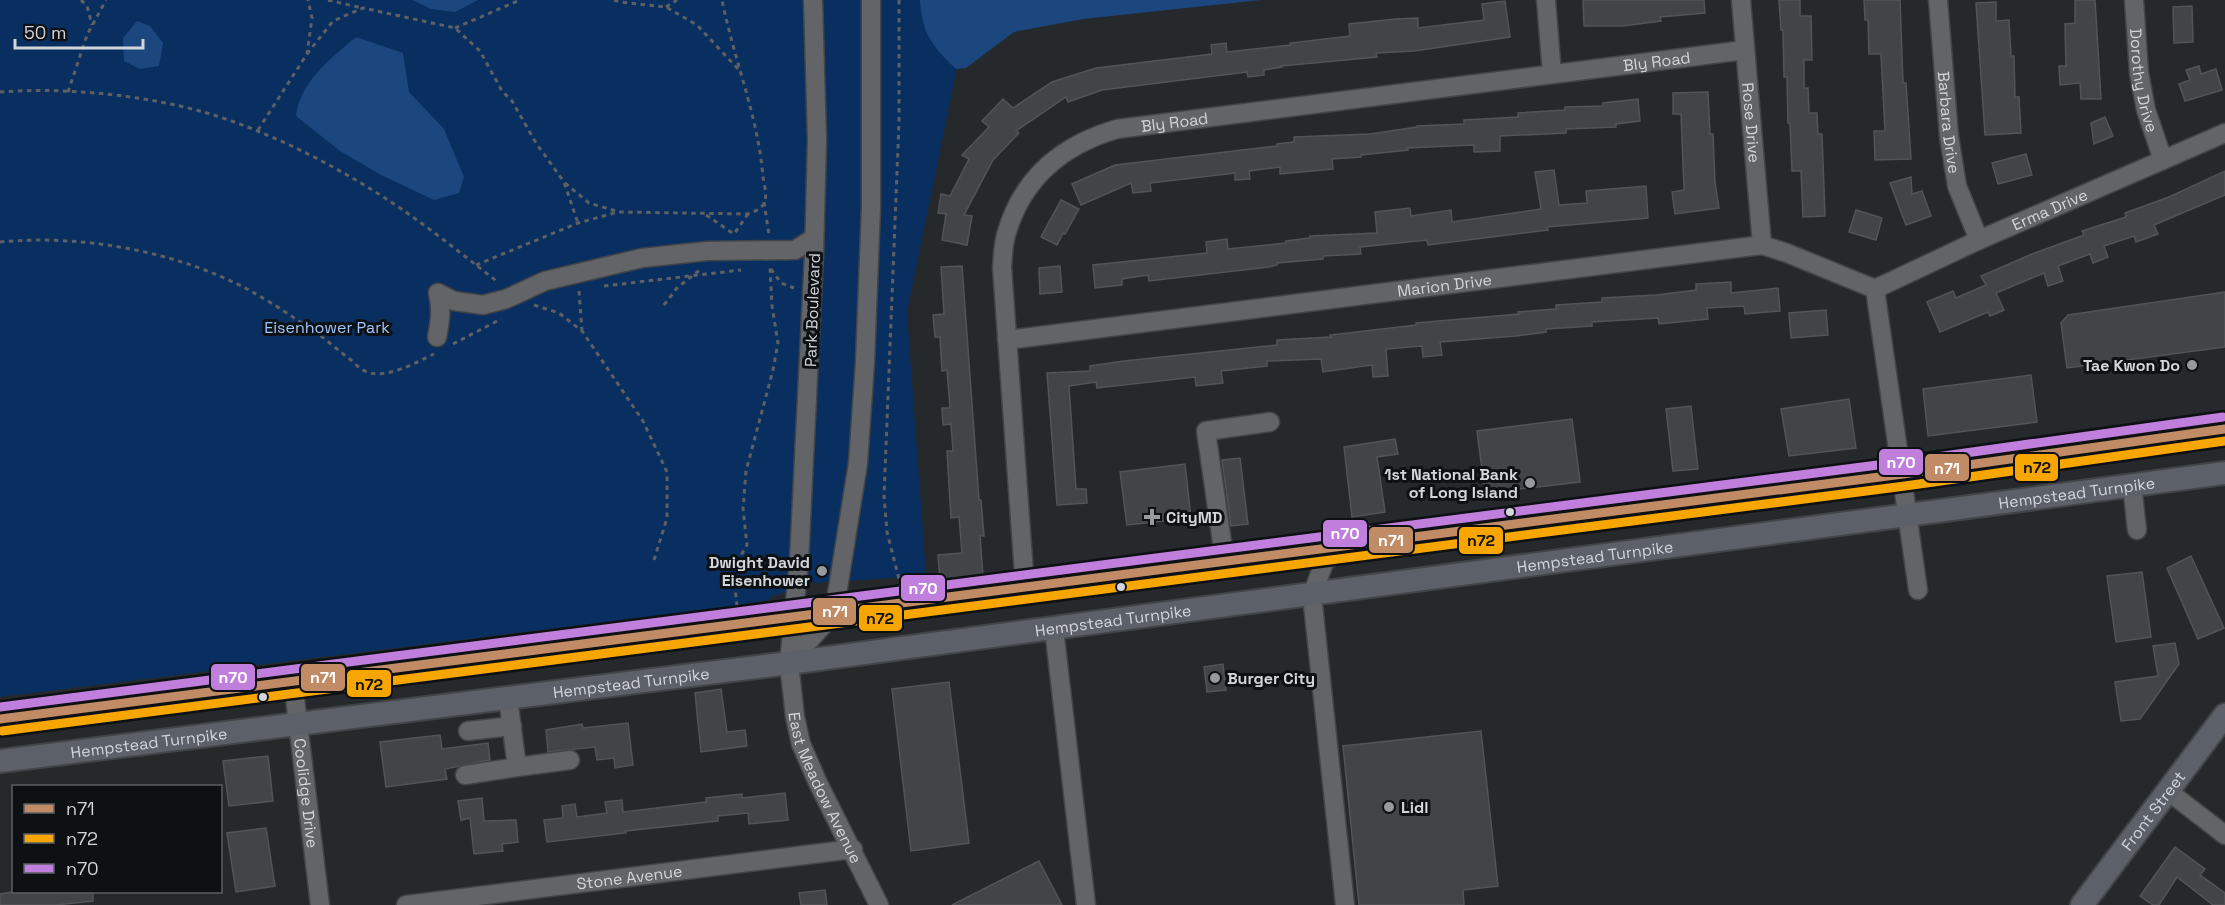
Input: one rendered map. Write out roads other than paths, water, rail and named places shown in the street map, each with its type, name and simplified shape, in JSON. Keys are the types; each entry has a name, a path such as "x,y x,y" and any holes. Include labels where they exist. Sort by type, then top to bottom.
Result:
{"main road":[{"path":"0,719 834,614 1903,474 2225,429"},
{"name":"Hempstead Turnpike","path":"0,761 1053,629 2225,472"},
{"name":"Front Street","path":"2082,905 2225,715"}],"street":[{"name":"Park Boulevard","path":"794,619 807,411 817,141 813,0"},
{"path":"789,663 834,614 858,463 865,362 871,207 871,0"},
{"path":"1546,0 1552,74"},
{"name":"Rose Drive","path":"1741,0 1762,245"},
{"name":"Barbara Drive","path":"1938,0 1949,136 1957,186 1979,240"},
{"name":"Dorothy Drive","path":"2133,0 2146,110 2163,160"},
{"name":"Bly Road","path":"1025,588 1002,267 1005,236 1013,215 1031,183 1052,161 1083,141 1117,129 1745,50"},
{"name":"Erma Drive","path":"1875,289 1979,240 2225,133"},
{"path":"440,345 441,304 438,293 454,301 483,305 505,299 545,281 586,280 642,258 707,252 770,259 795,250 814,238"},
{"name":"Marion Drive","path":"1007,340 1762,245 1875,289"},
{"path":"1875,289 1918,590"},
{"path":"1225,562 1206,431 1270,422"},
{"path":"2132,485 2138,530"},
{"path":"1340,548 1324,563 1312,595 1345,905"},
{"name":"East Meadow Avenue","path":"794,619 789,663 795,717 801,744 879,905"},
{"path":"1053,629 1086,905"},
{"name":"Coolidge Drive","path":"293,682 320,905"},
{"path":"508,698 517,767"},
{"path":"468,731 512,726"},
{"path":"465,775 570,760"},
{"path":"2168,791 2225,835"},
{"name":"Stone Avenue","path":"406,905 853,849"}],"place":[{"name":"Tae Kwon Do","path":"2192,365"},
{"name":"1st National Bank of Long Island","path":"1530,483"},
{"name":"CityMD","path":"1152,517"},
{"name":"Dwight David Eisenhower","path":"822,571"},
{"name":"Burger City","path":"1215,678"},
{"name":"Lidl","path":"1389,807"}],"park label":[{"name":"Eisenhower Park","path":"327,327"}]}
